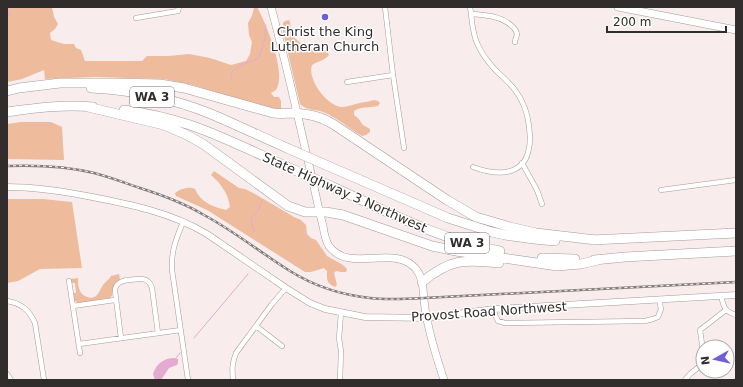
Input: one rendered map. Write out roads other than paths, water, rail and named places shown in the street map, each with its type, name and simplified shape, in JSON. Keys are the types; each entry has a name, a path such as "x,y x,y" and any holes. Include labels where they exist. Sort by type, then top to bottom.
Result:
{"highway":[{"path":"7,93 19,88 60,83 160,84 184,88 273,113 315,116 329,122 456,206 476,217 505,226 536,233 596,240"},
{"name":"State Highway 3 Northwest","path":"7,93 88,88 151,96 172,101 210,114 448,218 492,232 547,240 576,241 736,233"},
{"path":"88,106 164,125 179,131 203,144 288,206 305,212 343,215 444,249 557,266"},
{"name":"State Highway 3 Northwest","path":"7,112 47,107 88,106 135,112 179,122 213,134 438,233 474,246 525,256 553,259 598,260 625,257 736,251"},
{"path":"422,282 441,269 462,261 538,267 580,264 598,260"}],"main road":[{"path":"271,7 328,243 335,252 342,256 350,258 404,259 416,268 422,282 427,318 444,380"},
{"path":"618,7 736,30"}],"street":[{"path":"136,18 178,11 179,7"},
{"path":"385,7 404,148"},
{"path":"470,7 476,41 488,61 514,89 524,104 530,126 530,142 526,158 516,168 507,172 495,173 473,167"},
{"path":"471,14 502,19 511,25 515,30 517,35 515,42"},
{"path":"347,82 393,75"},
{"path":"522,163 538,190 542,204"},
{"path":"660,190 736,180"},
{"name":"Provost Road Northwest","path":"7,187 66,192 159,212 196,228 216,240 310,303 326,310 365,317 427,318 494,309 736,295"},
{"path":"183,222 174,245 172,263 188,380"},
{"path":"121,338 115,300 115,288 120,282 140,279 147,281 152,288 158,333"},
{"path":"69,281 80,353"},
{"path":"233,380 231,368 233,360 242,344 286,288"},
{"path":"721,296 723,306 726,310 736,315"},
{"path":"494,309 498,321 505,323 645,321 658,317 661,309 659,299"},
{"path":"73,306 115,300"},
{"path":"7,301 16,303 26,309 36,322 44,380"},
{"path":"685,380 700,366 702,362 700,330 726,310"},
{"path":"340,380 341,351 339,338 341,313"},
{"path":"256,326 282,346"},
{"path":"79,344 181,330"},
{"path":"7,374 11,380"}],"waterway":[{"path":"7,7 10,15 7,17"},
{"path":"231,79 232,73 236,68 259,58 265,38 266,25"},
{"path":"254,231 251,223 252,217 258,211 262,201"},
{"path":"194,338 248,274"},
{"path":"176,358 180,353"},
{"path":"735,380 736,375"}],"railway":[{"path":"7,166 51,166 73,169 106,176 165,196 215,221 299,276 328,289 360,297 410,299 736,282"}],"place":[{"name":"Christ the King Lutheran Church","path":"325,17"}]}
